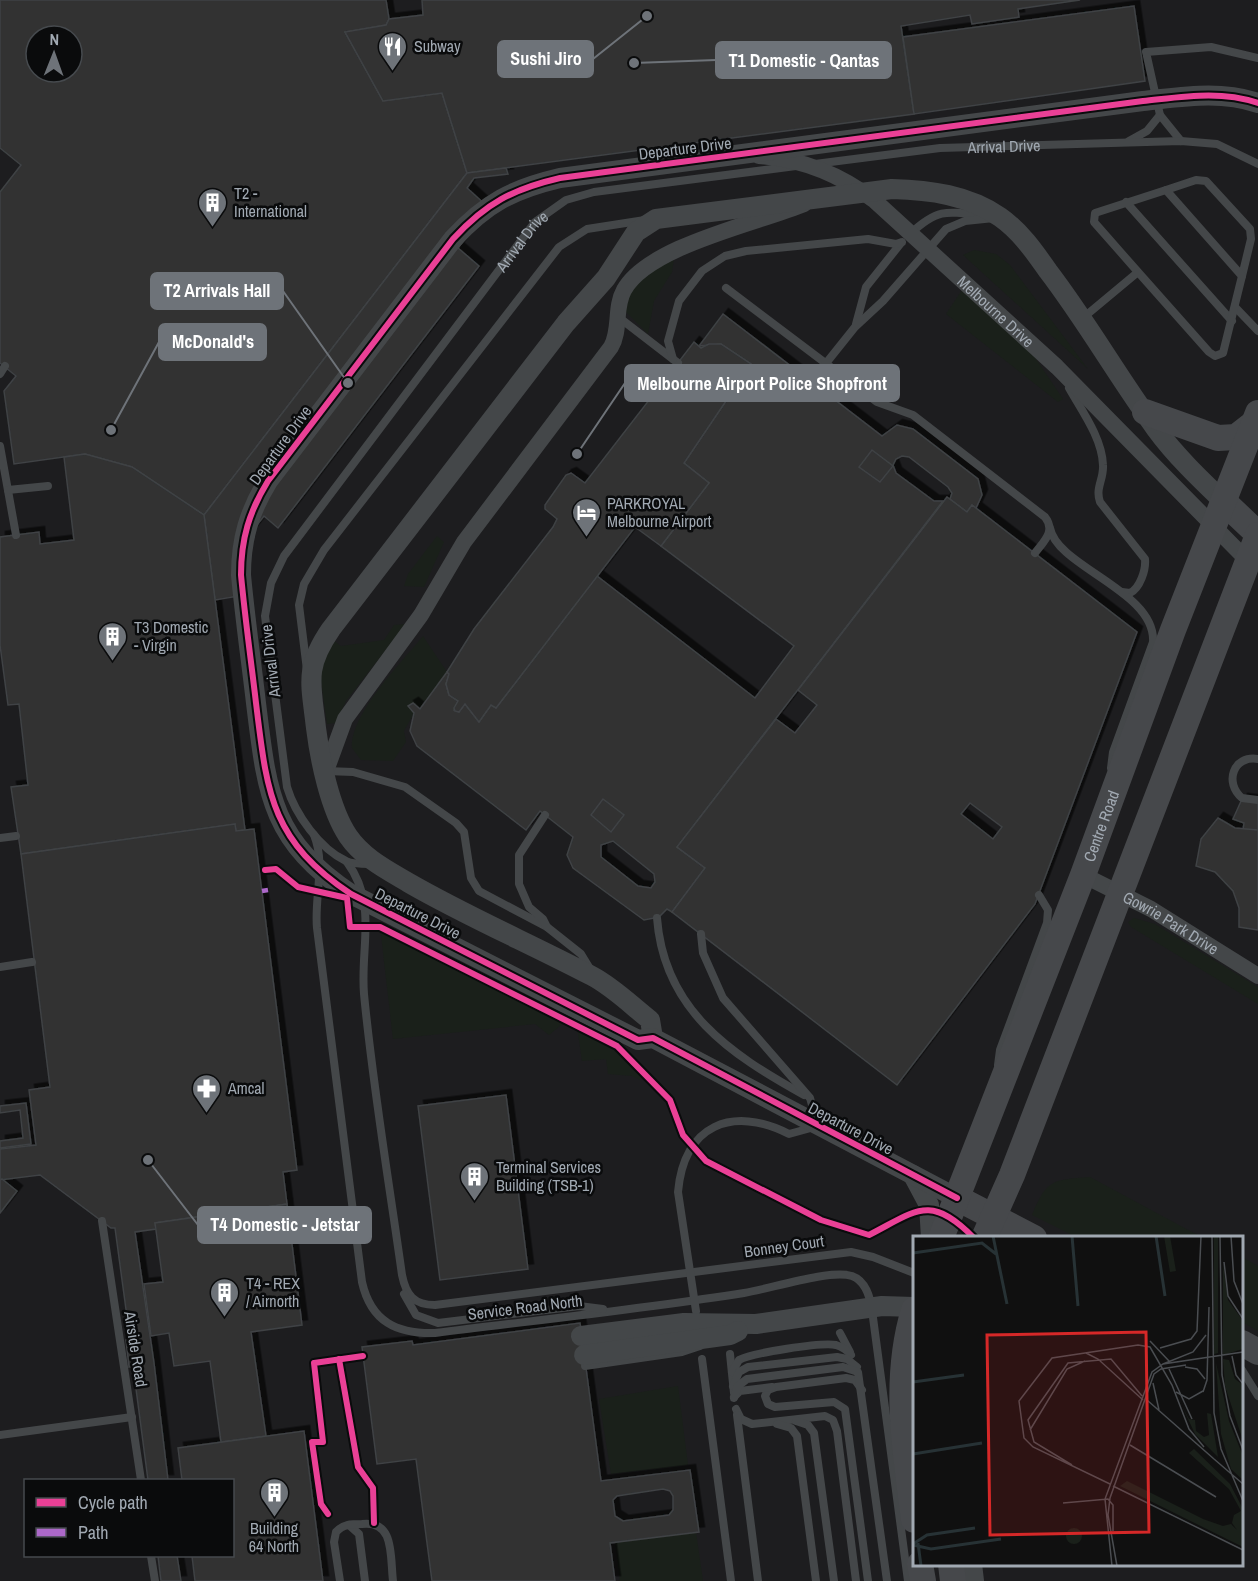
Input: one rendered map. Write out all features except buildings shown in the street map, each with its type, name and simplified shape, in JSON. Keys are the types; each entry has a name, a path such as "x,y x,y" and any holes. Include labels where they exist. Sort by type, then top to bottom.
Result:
{"main road":[{"path":"1145,412 1218,438 1236,437 1256,418"},
{"name":"Centre Road","path":"942,1236 1083,875 1173,630 1256,418"},
{"path":"997,1228 1120,894 1258,535 1224,502"},
{"name":"Departure Drive","path":"957,1198 997,1228 1027,1236"},
{"path":"913,1319 905,1361 902,1405 913,1502"},
{"path":"1243,1344 1258,1352"},
{"path":"920,1566 923,1581"},
{"path":"951,1566 953,1581"}],"street":[{"name":"Departure Drive","path":"957,1198 653,1038 638,1040 351,894 318,872 292,842 275,810 265,772 241,575 243,536 252,509 273,474 453,239 484,209 512,192 560,178 1199,95 1228,95 1258,103"},
{"name":"Melbourne Drive","path":"743,154 805,163 843,179 875,201 1057,367 1248,561"},
{"name":"Arrival Drive","path":"653,1038 650,1020 595,977 431,896 380,866 361,851 345,830 333,805 318,742 310,675 315,655 331,629 566,323 597,290 636,232 656,219 892,189 916,189 960,198 977,203 1001,217"},
{"name":"Arrival Drive","path":"326,771 345,719 421,615 464,542 611,347 616,337 617,316 624,289 634,276 648,265 713,236 773,217 817,198"},
{"path":"1001,217 1019,233 1084,317 1145,412 1200,479 1224,502"},
{"name":"Gowrie Park Drive","path":"1083,875 1151,909 1258,976"},
{"path":"913,1175 929,1205 931,1236"},
{"path":"756,1324 730,1344 584,1352 684,1323 756,1324 882,1306 913,1308"},
{"path":"972,1566 974,1581"}],"lane":[{"path":"1181,141 1160,115 1146,52 1211,47 1258,58"},
{"path":"1128,141 1147,130 1160,115"},
{"name":"Arrival Drive","path":"380,866 346,862 313,834 294,807 283,766 265,633 266,600 271,583 297,535 535,222 566,200 594,192 940,148 1181,141 1217,144 1258,164"},
{"path":"1196,180 1206,181 1240,217 1251,234 1232,321 1223,353 1218,356 1211,354 1093,220 1098,210 1166,190 1196,180"},
{"path":"1166,190 1242,276"},
{"path":"1126,201 1232,321"},
{"path":"855,327 866,287 902,242 925,220 939,213 954,211 1001,217"},
{"path":"812,382 855,327 883,301 946,229 965,221 1001,217"},
{"name":"Arrival Drive","path":"310,675 305,668 299,605 304,584 324,550 559,247 587,229 656,219"},
{"path":"617,316 676,361 668,341 679,301 702,271 719,259 746,251 868,238 896,244 902,242"},
{"path":"1084,317 1138,272"},
{"path":"726,288 877,402 913,415 1045,517 1058,543 1122,592 1149,624 1154,634 1153,642 1113,752 1103,822"},
{"path":"1235,307 1258,331"},
{"path":"1057,367 1097,440 1103,465 1097,491 1100,502 1145,559 1137,588 1130,593 1122,592"},
{"path":"0,446 2,470 16,535"},
{"path":"8,490 48,486"},
{"path":"1035,553 1047,537 1050,526"},
{"path":"1258,759 1246,759 1240,763 1232,774 1231,781 1233,788 1242,798 1258,800"},
{"path":"326,771 353,772 405,787 456,823 464,832 471,878 479,891 547,927 581,954 595,977"},
{"path":"545,815 525,843 517,867 519,884 526,904 543,919 547,927"},
{"name":"Service Road North","path":"313,834 320,857 316,890 317,928 362,1282 368,1303 386,1323 395,1328 423,1334 694,1300 840,1275 855,1277 863,1283 869,1297 875,1328 908,1581"},
{"path":"0,838 16,836"},
{"name":"Service Road North","path":"346,862 357,877 363,894 367,935 364,994 402,1275 410,1298 420,1303 435,1305 690,1273"},
{"path":"993,1107 1000,1050 1047,923 1048,910 1039,895"},
{"path":"657,918 661,950 667,966 693,1014 721,1041 772,1077 810,1098"},
{"path":"696,1311 678,1192 689,1151 700,1136 713,1127 734,1121 766,1123 789,1134 818,1126 810,1098 723,998 704,953 701,934"},
{"path":"0,967 32,962"},
{"name":"Airside Road","path":"102,1221 141,1479"},
{"name":"Bonney Court","path":"690,1273 851,1252 873,1257 913,1273"},
{"path":"402,1275 405,1297 412,1311 430,1322 579,1306 615,1310"},
{"path":"840,1333 858,1371 862,1390 887,1581"},
{"path":"730,1344 731,1377 758,1581"},
{"path":"731,1377 737,1361 755,1354 831,1345 844,1348 851,1355"},
{"path":"733,1388 739,1372 748,1367 837,1357 848,1359 858,1371"},
{"path":"702,1359 731,1581"},
{"path":"734,1398 739,1383 747,1379 843,1367 858,1371"},
{"path":"1243,1372 1258,1396"},
{"path":"734,1398 743,1391 846,1378 855,1380 862,1390"},
{"path":"780,1386 766,1393 769,1406 781,1408 831,1401 839,1403 845,1409 868,1581"},
{"path":"736,1408 741,1419 750,1424 825,1416 832,1419 835,1425 856,1581"},
{"path":"0,1435 132,1418"},
{"path":"790,1420 804,1423 814,1433 834,1581"},
{"path":"771,1422 791,1428 797,1436 816,1581"},
{"path":"340,1581 334,1539 337,1530 346,1525 374,1523 383,1527 387,1535 393,1581"},
{"path":"346,1525 353,1527 358,1534 365,1581"},
{"path":"151,1557 155,1581"}],"shaded area":[{"path":"0,0 1258,0 1258,1581 0,1581"},
{"path":"974,250 996,254 1010,265 1088,369 963,255"},
{"path":"674,259 672,272 654,301 648,334 625,311 631,290 641,278"},
{"path":"962,290 1034,356 1063,399 1058,402 946,314"},
{"path":"437,536 444,542 424,587 404,586 408,574"},
{"path":"406,624 346,701 336,723 327,724 320,674 321,665 333,640 341,646 384,640 394,625"},
{"path":"423,636 447,672 420,709 413,703 408,706 414,713 404,731 406,742 393,761 361,760 352,748 359,720 379,689"},
{"path":"1134,918 1155,924 1258,987 1258,1004 1131,927 1128,922"},
{"path":"380,927 566,1021 549,1035 535,1024 393,1039"},
{"path":"577,1026 617,1046 645,1075 640,1080 632,1076 608,1074 606,1059 582,1061"},
{"path":"1090,1177 1201,1236 1074,1236 1032,1215 1047,1188 1067,1179"},
{"path":"1243,1258 1258,1266 1258,1331 1243,1323"},
{"path":"678,1386 688,1465 611,1474 599,1399"},
{"path":"696,1532 703,1581 620,1581 615,1543"}],"marked path":[{"path":"262,891 268,890"}],"cycle path":[{"path":"957,1198 653,1038 638,1040 351,894 324,874 304,854 288,833 277,812 264,763 241,575 247,526 268,481 453,239 489,207 528,187 560,178 1143,101 1187,96 1215,96 1258,103"},
{"path":"265,870 276,869 298,887 347,898 350,927 380,927 617,1046 670,1100 683,1135 706,1161 821,1220 869,1235 911,1214 934,1211 946,1215 972,1236"},
{"path":"328,1514 321,1504 312,1442 323,1442 314,1363 363,1356"},
{"path":"339,1359 358,1467 373,1488 374,1523"}],"place":[{"name":"Sushi Jiro","path":"647,16"},
{"name":"T1 Domestic - Qantas","path":"634,63"},
{"name":"Subway","path":"393,72"},
{"name":"T2 - International","path":"213,228"},
{"name":"T2 Arrivals Hall","path":"348,383"},
{"name":"McDonald's","path":"111,430"},
{"name":"Melbourne Airport Police Shopfront","path":"577,454"},
{"name":"PARKROYAL Melbourne Airport","path":"586,538"},
{"name":"T3 Domestic - Virgin","path":"113,662"},
{"name":"Amcal","path":"207,1114"},
{"name":"T4 Domestic - Jetstar","path":"148,1160"},
{"name":"Terminal Services Building (TSB-1)","path":"475,1202"},
{"name":"T4 - REX / Airnorth","path":"225,1318"},
{"name":"Building 64 North","path":"274,1518"}]}
